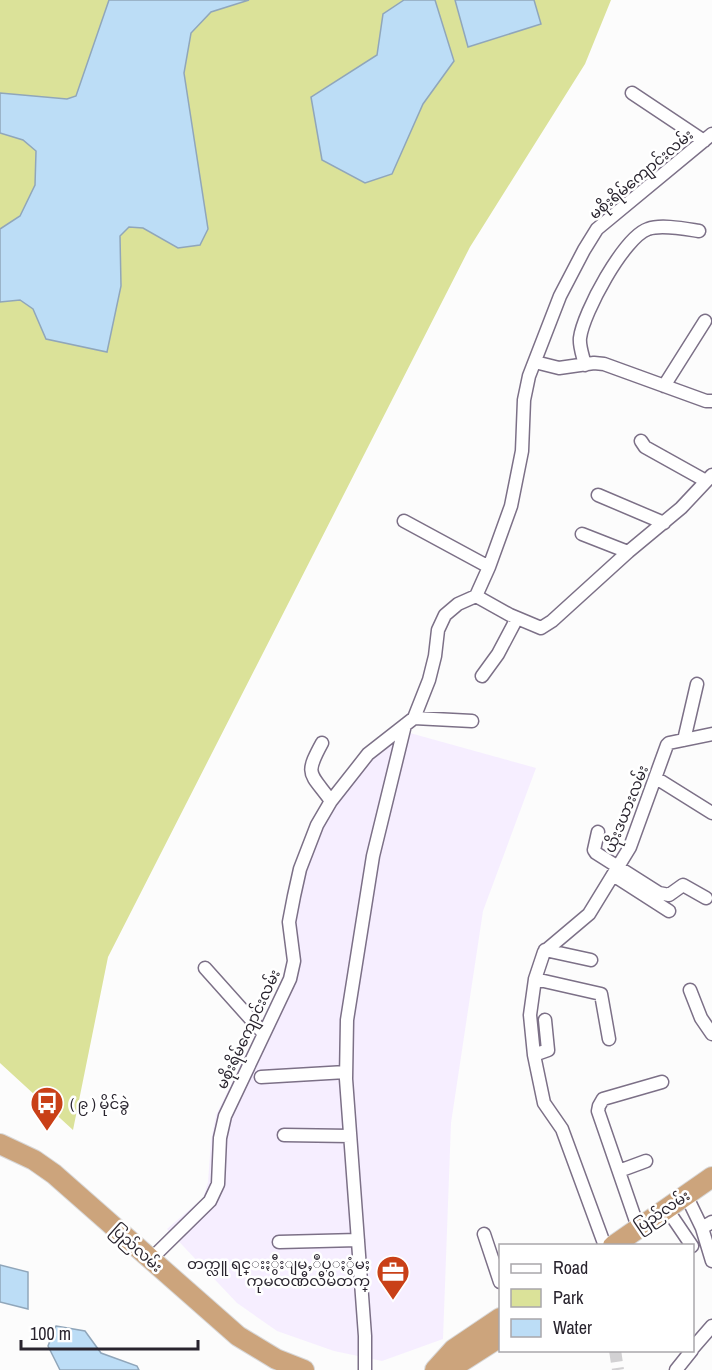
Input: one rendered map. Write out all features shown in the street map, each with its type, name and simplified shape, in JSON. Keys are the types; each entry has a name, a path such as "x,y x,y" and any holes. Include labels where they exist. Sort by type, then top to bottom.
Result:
{"highway":[{"name":"ပြည်လမ်း","path":"0,1144 34,1160 54,1174 238,1336 276,1359 304,1370"},
{"name":"ပြည်လမ်း","path":"616,1244 673,1218 712,1177"},
{"name":"ပြည်လမ်း","path":"636,1236 689,1201 712,1192"},
{"path":"436,1370 454,1349 499,1319"},
{"path":"436,1370 461,1362 499,1338"}],"street":[{"path":"632,93 708,137"},
{"name":"မစိုးရိမ်ကျောင်းလမ်း","path":"477,596 511,506 522,450 524,400 529,376 560,296 597,230 708,137"},
{"path":"585,365 580,340 582,328 611,267 637,237 648,229 676,228 699,231"},
{"path":"664,386 705,321"},
{"path":"535,362 559,368 594,363 604,364 712,401"},
{"path":"365,1370 365,1336 346,1072 347,1020 374,855 409,721 429,680 438,630 445,615 458,604 477,596 541,628 552,621 628,552 681,508 709,478 645,447 641,441"},
{"path":"598,495 664,523"},
{"path":"404,521 489,567"},
{"path":"582,534 628,552"},
{"path":"482,676 498,654 517,618"},
{"path":"684,740 697,684"},
{"path":"409,721 472,721"},
{"name":"မစိုးရိမ်ကျောင်းလမ်း","path":"150,1260 210,1201 218,1184 220,1138 225,1116 290,979 294,961 289,922 300,869 317,825 331,801 368,754 409,721"},
{"name":"ယိုးဒယားလမ်း","path":"545,950 589,914 630,847 667,745 712,734"},
{"path":"322,743 310,765 310,772 331,801"},
{"path":"656,778 712,813"},
{"path":"598,832 594,850 615,871 669,910"},
{"path":"615,871 659,893 669,895 683,885 706,898"},
{"path":"591,960 545,950 535,980 530,1015 534,1055 544,1103 562,1129 605,1244"},
{"path":"205,968 264,1034"},
{"path":"535,980 601,994 609,1039"},
{"path":"690,990 701,1018 712,1034"},
{"path":"534,1055 548,1050 545,1020"},
{"path":"261,1077 346,1072"},
{"path":"636,1236 619,1171 598,1112 599,1106 603,1099 662,1082"},
{"path":"284,1135 350,1136"},
{"path":"619,1171 646,1161"},
{"path":"689,1201 707,1225 712,1261"},
{"path":"673,1218 691,1244"},
{"path":"484,1234 499,1276"},
{"path":"279,1242 358,1240"},
{"path":"694,1348 712,1326"},
{"path":"676,1370 690,1352"}],"shaded area":[{"path":"392,728 536,768 483,911 451,1123 443,1339 382,1361 334,1351 277,1331 237,1303 167,1229 203,1198 208,1182 211,1141 216,1115 283,979 287,959 286,926 334,790 366,747"}],"green space":[{"path":"0,0 611,0 585,64 470,247 108,957 73,1130 0,1063"}],"water":[{"path":"109,0 249,0 211,12 191,33 184,73 208,229 200,245 178,248 143,228 129,227 120,236 121,286 107,352 46,339 33,309 20,300 0,302 0,229 20,216 35,185 36,151 23,140 0,133 0,93 67,99 76,96"},
{"path":"404,0 435,0 454,61 423,104 392,174 365,183 322,160 311,97 377,55 383,14"},
{"path":"455,0 534,0 541,24 468,47"},
{"path":"0,1265 28,1272 28,1309 0,1302"},
{"path":"56,1326 85,1331 101,1353 137,1366 139,1370 60,1370 48,1346"}],"tunnel":[{"path":"615,1352 618,1370"}],"place":[{"name":"( ၉ ) မိုင်ခွဲ","path":"47,1132"},
{"name":"တက္လူ ရင္းႏွီးျမႇဳပ္ႏွံမႈ ကုမၸဏီလီမိတက္","path":"393,1301"}]}
